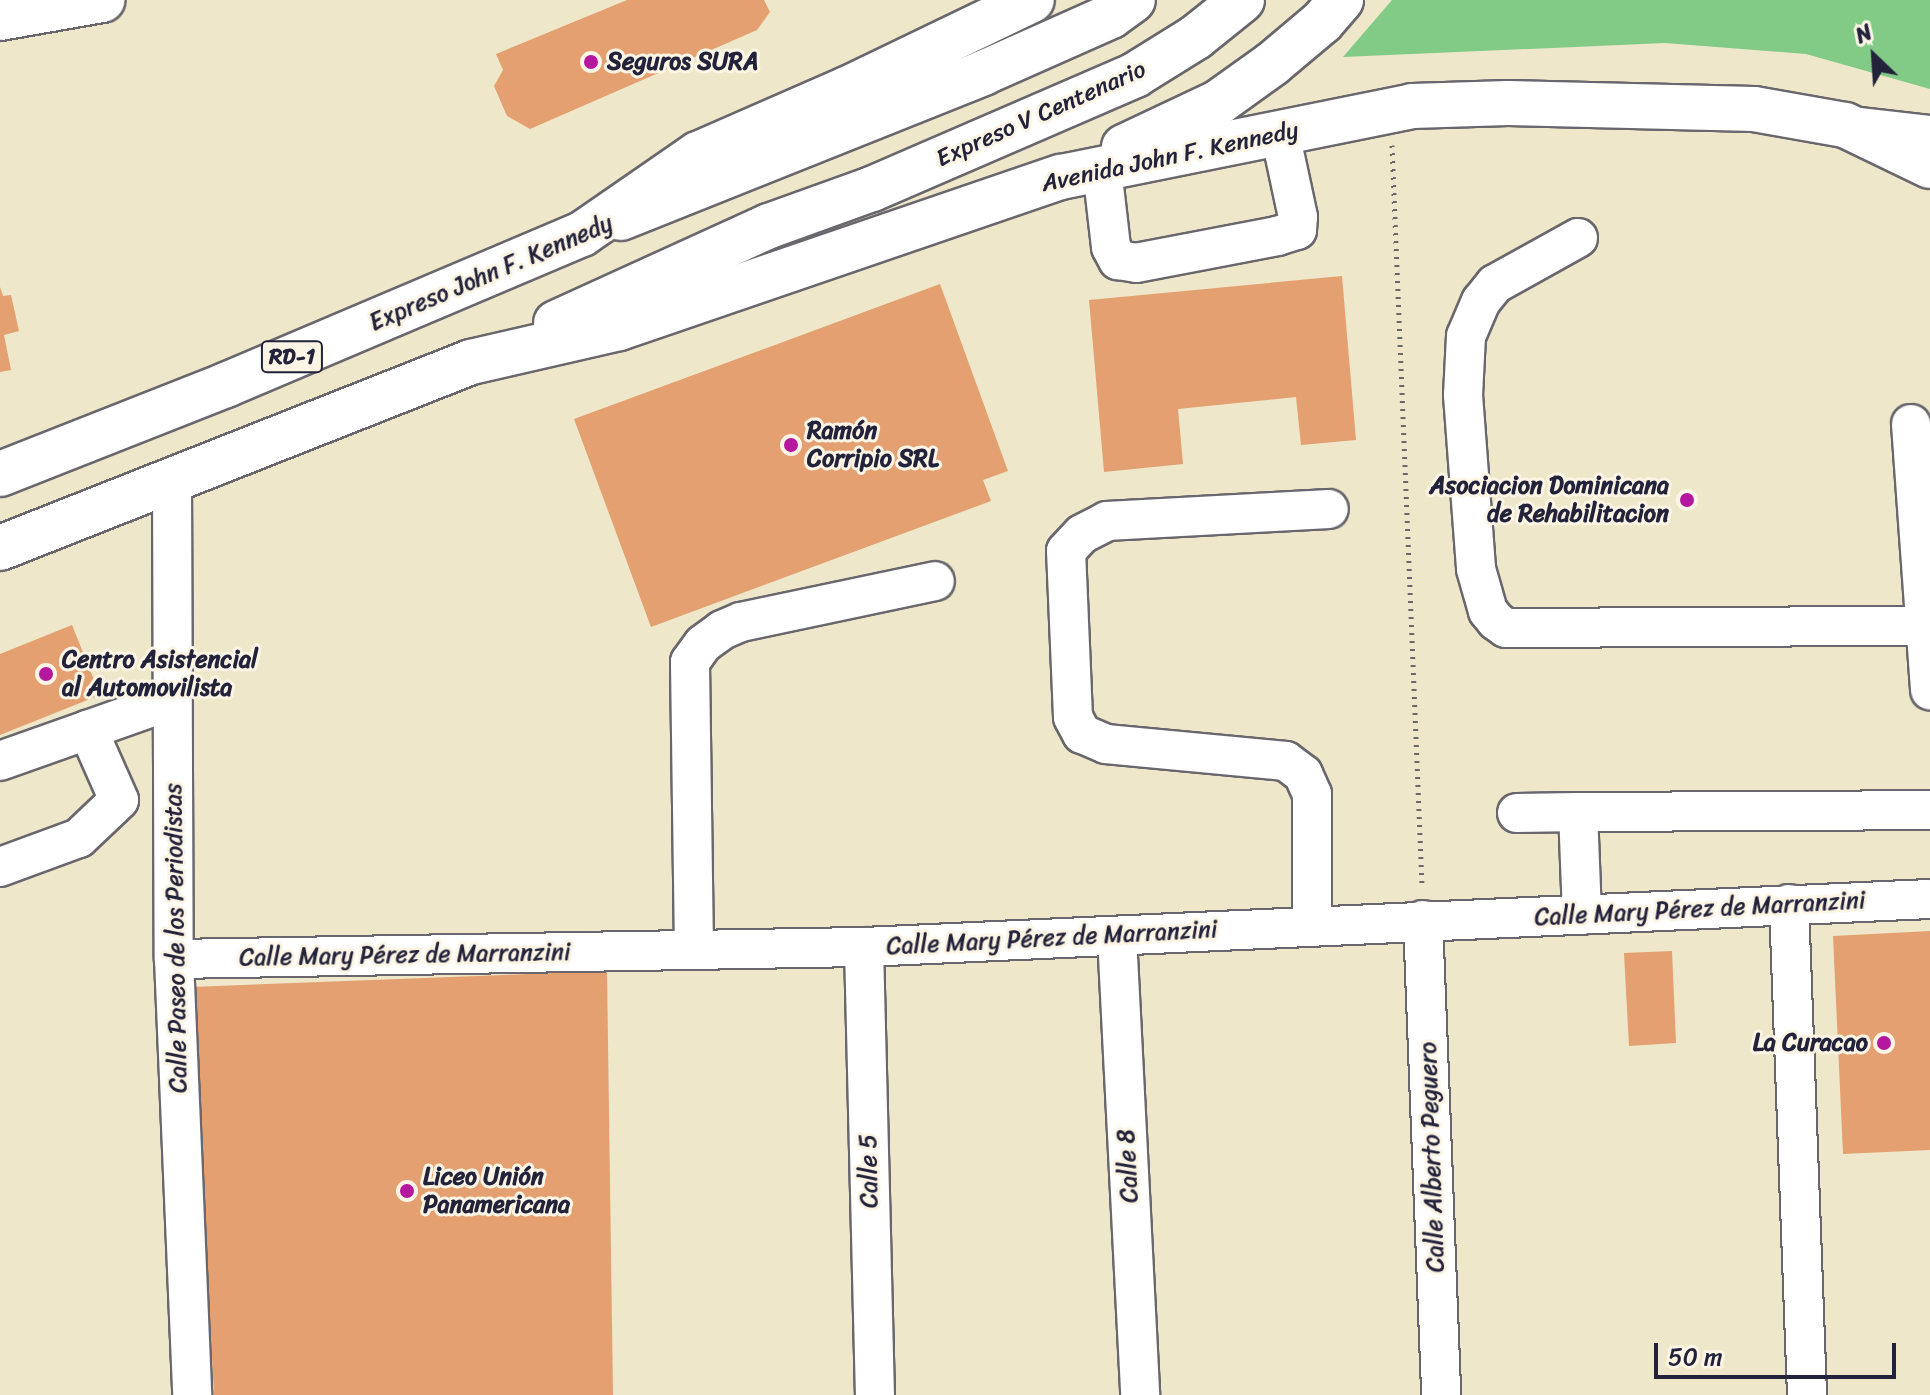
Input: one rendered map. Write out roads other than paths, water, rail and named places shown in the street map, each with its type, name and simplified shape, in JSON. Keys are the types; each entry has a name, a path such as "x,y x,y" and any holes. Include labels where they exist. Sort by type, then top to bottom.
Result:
{"main road":[{"path":"3,11 102,0"},
{"path":"582,234 698,154 847,89 1032,0"},
{"name":"Expreso John F. Kennedy","path":"0,474 226,385 582,234 983,73 1111,16 1133,0"},
{"name":"Expreso V Centenario","path":"471,362 769,226 872,189 1135,75 1196,37 1242,0"},
{"path":"1081,173 1219,102 1272,64 1322,22 1341,0"},
{"name":"Avenida John F. Kennedy","path":"471,362 619,328 1081,173 1412,106 1508,103 1754,109 1845,125 1930,166"},
{"path":"0,548 471,362"}],"street":[{"path":"1845,125 1930,135"},
{"path":"1081,173 1118,260 1136,263 1277,236 1297,230 1298,217 1280,133"},
{"path":"1578,238 1495,284 1481,301 1466,336 1463,395 1476,569 1488,611 1496,621 1506,628 1926,626"},
{"path":"1911,424 1930,690"},
{"name":"Calle Paseo de los Periodistas","path":"172,481 174,959 192,1395"},
{"path":"1312,926 1312,794 1303,774 1286,761 1106,744 1082,734 1073,717 1066,551 1082,534 1107,521 1329,509"},
{"path":"694,950 690,662 703,644 722,630 741,622 935,581"},
{"path":"0,761 172,700"},
{"path":"0,867 79,838 119,800 88,730"},
{"path":"1517,813 1930,810"},
{"path":"1578,812 1582,915"},
{"name":"Calle Mary Pérez de Marranzini","path":"174,959 864,947 1930,899"},
{"path":"1789,904 1807,1395"},
{"name":"Calle Alberto Peguero","path":"1423,920 1441,1395"},
{"name":"Calle 8","path":"1117,936 1140,1395"},
{"name":"Calle 5","path":"864,947 875,1395"}],"place":[{"name":"Seguros SURA","path":"591,62"},
{"name":"Ramón Corripio SRL","path":"791,445"},
{"name":"Asociacion Dominicana de Rehabilitacion","path":"1687,500"},
{"name":"Centro Asistencial al Automovilista","path":"46,674"},
{"name":"La Curacao","path":"1884,1043"},
{"name":"Liceo Unión Panamericana","path":"407,1191"}]}
